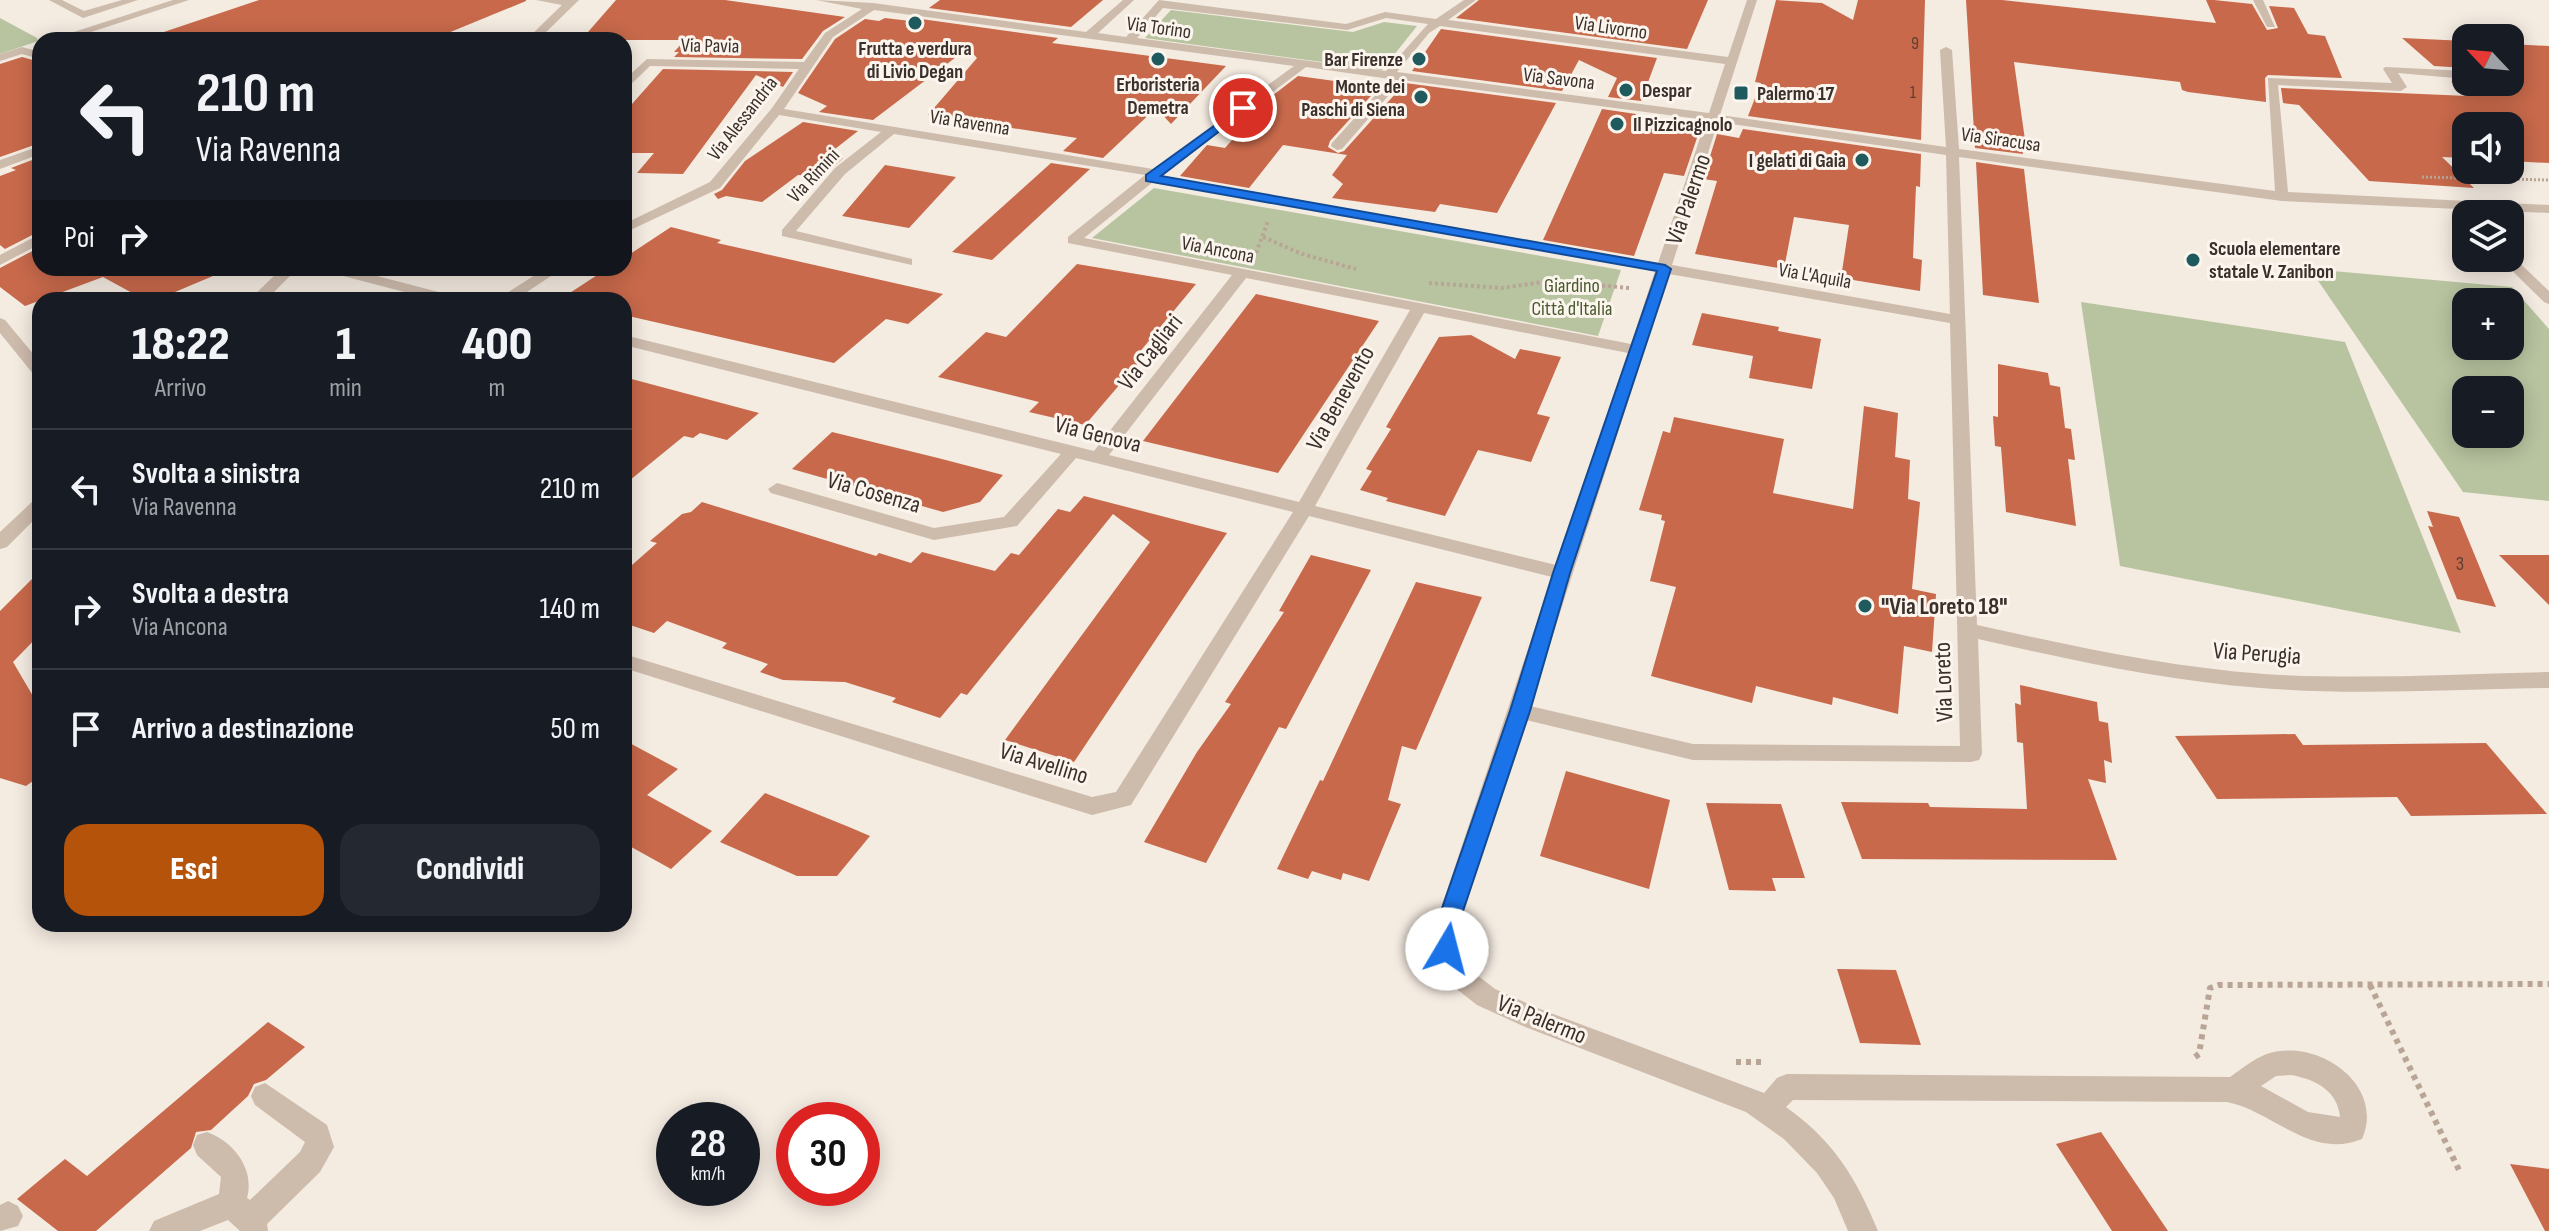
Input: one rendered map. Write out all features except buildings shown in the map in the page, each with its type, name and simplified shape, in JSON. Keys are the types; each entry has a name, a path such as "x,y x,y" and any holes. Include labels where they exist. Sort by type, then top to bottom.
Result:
{"street":[{"path":"54,0 83,15 133,0"},
{"path":"80,32 184,0"},
{"path":"541,0 572,2"},
{"name":"Via Torino","path":"821,0 1302,65"},
{"path":"1089,35 1129,0"},
{"path":"1337,146 1393,76 1412,45 1471,0"},
{"name":"Via Palermo","path":"1752,0 1716,118 1561,573 1520,711 1449,920 1447,949 1463,979 1486,997 1532,1018 1731,1091 1767,1109 1806,1142 1838,1176 1863,1231"},
{"path":"2258,0 2271,25"},
{"path":"540,32 572,2"},
{"path":"1128,41 1164,2"},
{"name":"Via Livorno","path":"1164,2 1347,27 1385,15 1732,61"},
{"name":"Via Alessandria","path":"632,225 715,185 776,111 829,35 873,6"},
{"path":"0,58 32,47"},
{"path":"22,50 32,53"},
{"name":"Via Loreto","path":"1520,711 1693,752 1971,754 1958,320 1946,50"},
{"name":"Via Pavia","path":"632,78 647,62 808,66"},
{"name":"Via Savona","path":"1302,65 1716,118"},
{"name":"Via Ancona","path":"1302,65 1073,240 1638,350"},
{"path":"2282,197 2272,81 2401,87 2389,69 2452,74"},
{"name":"Via Ravenna","path":"776,111 892,129 1665,269"},
{"name":"Via Siracusa","path":"1716,118 2282,197 2549,209"},
{"name":"Via Rimini","path":"892,129 840,171 787,233 907,262"},
{"path":"0,165 32,153"},
{"path":"2449,206 2452,209"},
{"path":"0,261 32,243"},
{"name":"Via L'Aquila","path":"1665,269 1958,320"},
{"path":"2521,272 2549,299"},
{"name":"Via Cagliari","path":"1097,459 1241,274"},
{"path":"266,292 282,276"},
{"path":"355,276 408,292"},
{"path":"517,292 543,276"},
{"name":"Via Benevento","path":"1304,510 1418,309"},
{"path":"0,323 32,362"},
{"name":"Via Genova","path":"632,342 1561,573"},
{"name":"Via Cosenza","path":"777,489 934,534 1010,522 1072,452"},
{"name":"Via Avellino","path":"632,663 1092,806 1123,799 1304,510"},
{"path":"0,543 32,512"},
{"name":"Via Perugia","path":"1967,630 2145,666 2263,681 2549,680"},
{"path":"1767,1109 1787,1087 2235,1089"},
{"path":"164,1231 246,1218 310,1162 320,1147 317,1134 265,1096"},
{"path":"207,1145 231,1165 246,1218"}],"path":[{"path":"2524,179 2549,180"},
{"path":"1241,274 1256,254 1269,218"},
{"path":"1263,237 1302,254 1356,269"},
{"path":"1416,281 1502,288 1550,281 1630,288"},
{"path":"2190,1060 2199,1054 2210,988 2219,985 2549,984"},
{"path":"2370,985 2459,1170"}],"green space":[{"path":"1171,10 1353,32 1384,22 1417,26 1382,70 1145,38"},
{"path":"0,18 32,35 32,43 0,54"},
{"name":"Giardino Città d'Italia","path":"1154,188 1621,270 1598,336 1092,238"},
{"path":"2310,269 2512,287 2452,288 2452,360 2524,360 2524,301 2549,329 2549,501 2463,492"},
{"path":"2081,302 2345,342 2461,633 2120,566"}],"place":[{"name":"Frutta e verdura di Livio Degan","path":"915,23"},
{"name":"Erboristeria Demetra","path":"1158,59"},
{"name":"Bar Firenze","path":"1419,59"},
{"name":"Despar","path":"1626,90"},
{"name":"Palermo 17","path":"1741,93"},
{"name":"Monte dei Paschi di Siena","path":"1421,97"},
{"name":"Il Pizzicagnolo","path":"1617,124"},
{"name":"I gelati di Gaia","path":"1862,160"},
{"name":"Scuola elementare statale V. Zanibon","path":"2193,260"},
{"name":"\"Via Loreto 18\"","path":"1865,606"}],"route":[{"path":"1243,108 1150,178 1665,269 1561,573 1520,711 1449,920 1447,949"}]}
